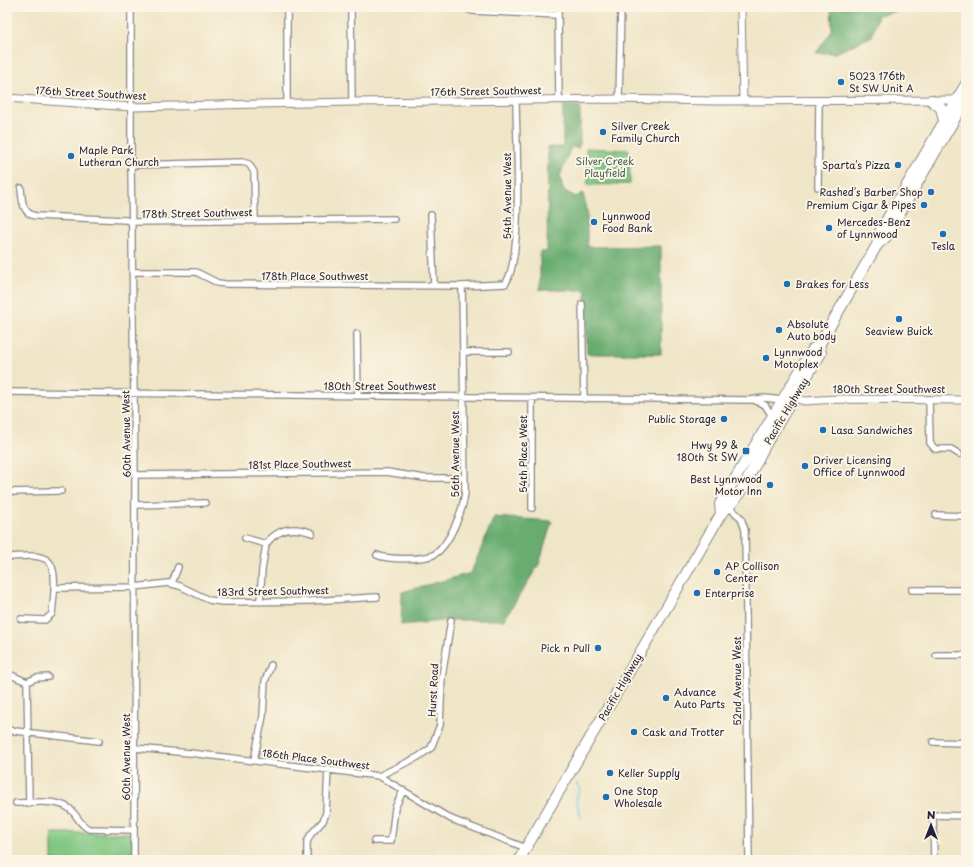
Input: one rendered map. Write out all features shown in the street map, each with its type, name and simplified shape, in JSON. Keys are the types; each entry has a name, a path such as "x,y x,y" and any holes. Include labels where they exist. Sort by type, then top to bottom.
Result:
{"highway":[{"name":"Pacific Highway","path":"877,245 886,237 893,226 964,100 966,84"},
{"path":"931,100 941,108 944,120"},
{"name":"Pacific Highway","path":"721,514 720,504 729,488 813,349 819,345 877,245 880,232 944,120 964,100"},
{"path":"893,226 893,218 901,202 902,193"},
{"name":"Pacific Highway","path":"519,860 721,514 729,507 747,480 769,439 821,353 819,345"},
{"path":"794,398 792,391 796,384 798,373"},
{"path":"769,439 773,424 782,407 782,400"},
{"path":"729,488 729,507"}],"street":[{"name":"60th Avenue West","path":"131,7 131,165 135,475 134,860"},
{"path":"287,7 288,103"},
{"path":"351,7 352,102"},
{"path":"464,7 472,12 558,15"},
{"path":"558,7 559,100"},
{"path":"619,99 621,7"},
{"path":"741,7 743,100"},
{"name":"176th Street Southwest","path":"7,98 132,107 288,103 619,99 964,100"},
{"name":"54th Avenue West","path":"500,285 505,284 508,280 516,243 516,100"},
{"path":"818,186 819,100"},
{"path":"131,165 242,162 251,166 254,172 255,221"},
{"name":"178th Street Southwest","path":"21,188 24,207 32,215 126,220 132,222 394,219"},
{"path":"432,215 434,285"},
{"name":"178th Place Southwest","path":"133,272 196,272 218,283 225,284 500,285"},
{"name":"56th Avenue West","path":"377,555 385,558 426,558 436,553 461,514 464,498 462,286"},
{"path":"582,304 584,399"},
{"path":"357,334 358,396"},
{"path":"463,352 508,352"},
{"path":"800,387 807,398 812,400"},
{"name":"180th Street Southwest","path":"7,392 134,395 463,397 532,399 752,400 764,398 782,400"},
{"name":"180th Street Southwest","path":"794,398 801,401 928,399 966,400"},
{"name":"54th Place West","path":"532,399 532,508"},
{"path":"928,399 930,443 935,449 950,449 959,454"},
{"path":"752,400 765,405 772,416"},
{"name":"181st Place Southwest","path":"135,475 387,472 424,478 464,478"},
{"path":"7,492 60,491"},
{"path":"135,505 205,503"},
{"name":"52nd Avenue West","path":"729,507 741,518 745,530 749,860"},
{"path":"936,515 966,516"},
{"path":"260,601 262,570 266,544 271,537 282,530 300,529 312,533"},
{"path":"245,538 266,544"},
{"path":"7,557 34,556 47,560 53,568 54,588 52,614 45,620 21,619"},
{"path":"172,583 178,567"},
{"name":"183rd Street Southwest","path":"54,588 135,588 162,583 172,583 214,601 310,601 348,597 377,597"},
{"path":"912,590 966,590"},
{"name":"Hurst Road","path":"379,776 418,757 431,748 440,726 442,677 451,620"},
{"path":"936,655 966,655"},
{"path":"254,760 263,716 265,681 271,665"},
{"path":"11,675 28,682 36,678 48,678"},
{"path":"28,682 29,804"},
{"path":"7,730 99,741"},
{"path":"933,742 966,743"},
{"name":"186th Place Southwest","path":"135,748 328,768 379,776 451,819 526,848"},
{"path":"307,860 307,842 311,834 323,821 326,813 328,768"},
{"path":"374,840 391,841 395,808 403,791"},
{"path":"16,804 63,805 72,810 83,826 89,828 134,830"},
{"path":"934,860 933,815 966,816"}],"green space":[{"path":"831,7 900,7 900,11 878,15 872,36 836,53 816,53 832,31"},
{"path":"563,106 580,106 580,144 578,148 571,147 560,176 563,190 576,197 583,193 587,210 587,247 661,246 661,354 587,354 586,290 540,290 540,252 547,252 548,147 563,147"},
{"name":"Silver Creek Playfield","path":"586,148 629,150 630,184 588,185"},
{"path":"494,517 552,521 539,564 504,620 451,620 401,625 402,592 471,573"},
{"path":"52,833 132,833 132,860 52,860"}],"waterway":[{"path":"577,784 580,789 576,799 581,818"}],"place":[{"name":"5023 176th St SW Unit A","path":"841,82"},
{"name":"Silver Creek Family Church","path":"603,132"},
{"name":"Maple Park Lutheran Church","path":"71,156"},
{"name":"Sparta's Pizza","path":"898,165"},
{"name":"Rashed's Barber Shop","path":"931,192"},
{"name":"Premium Cigar & Pipes","path":"924,205"},
{"name":"Lynnwood Food Bank","path":"594,222"},
{"name":"Mercedes-Benz of Lynnwood","path":"829,228"},
{"name":"Tesla","path":"943,234"},
{"name":"Brakes for Less","path":"787,284"},
{"name":"Seaview Buick","path":"899,319"},
{"name":"Absolute Auto body","path":"779,330"},
{"name":"Lynnwood Motoplex","path":"766,358"},
{"name":"Public Storage","path":"724,419"},
{"name":"Lasa Sandwiches","path":"823,430"},
{"name":"Hwy 99 & 180th St SW","path":"746,451"},
{"name":"Driver Licensing Office of Lynnwood","path":"805,466"},
{"name":"Best Lynnwood Motor Inn","path":"770,485"},
{"name":"AP Collison Center","path":"717,572"},
{"name":"Enterprise","path":"697,593"},
{"name":"Pick n Pull","path":"598,648"},
{"name":"Advance Auto Parts","path":"666,698"},
{"name":"Cask and Trotter","path":"634,732"},
{"name":"Keller Supply","path":"610,773"},
{"name":"One Stop Wholesale","path":"606,797"}]}
